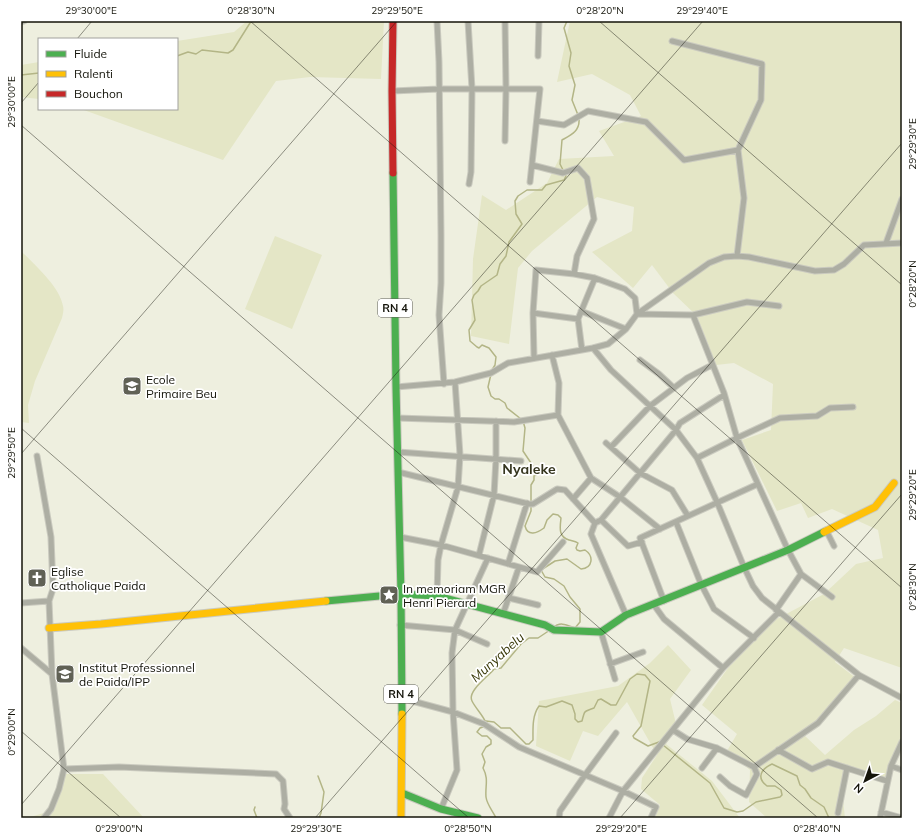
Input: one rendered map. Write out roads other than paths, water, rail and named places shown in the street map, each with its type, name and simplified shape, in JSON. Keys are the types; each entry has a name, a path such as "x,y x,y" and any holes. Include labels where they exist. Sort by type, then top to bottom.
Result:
{"main road":[{"name":"RN 4","path":"393,21 392,92 396,386 401,594 402,793 400,818"},
{"path":"49,628 401,594 437,596 545,624 552,629 600,632 626,615 788,550 875,507 894,482"},
{"path":"402,793 441,809 478,818"}],"street":[{"path":"437,21 439,62 441,276 439,315 444,384"},
{"path":"468,21 472,90 471,172 469,184"},
{"path":"505,21 505,141"},
{"path":"538,56 539,21"},
{"path":"672,41 762,64 761,100 738,150 744,198 736,256"},
{"path":"392,92 439,89 540,89 530,182"},
{"path":"537,121 564,125 588,111 646,122 684,160 738,150"},
{"path":"532,165 564,173 578,168 587,178 594,218 577,256 574,274"},
{"path":"886,243 902,199"},
{"path":"396,386 444,384 455,382 491,373 508,363 608,344 626,329 637,314 709,263 724,257 749,257 815,271 834,270 844,264 864,245 902,243"},
{"path":"534,357 533,313 536,270 595,278 625,289 635,298 637,314"},
{"path":"582,350 578,319 595,278"},
{"path":"637,314 693,315 747,302 779,306"},
{"path":"581,312 626,329"},
{"path":"533,313 578,319"},
{"path":"693,315 724,394 737,438 788,550 801,574 832,597"},
{"path":"593,348 611,370 676,430 697,458 744,567 753,586 762,598 859,675 902,698"},
{"path":"552,355 559,383 558,415 591,478 620,497 660,529"},
{"path":"640,360 660,374 674,388"},
{"path":"611,447 650,406 687,378 712,365"},
{"path":"437,596 438,560 458,487 460,456 455,382"},
{"path":"626,615 591,534 595,523 601,520 676,430 680,423 724,394"},
{"path":"697,458 780,418 817,416 830,408 853,407"},
{"path":"397,418 514,422 558,415"},
{"path":"479,555 494,495 496,422"},
{"path":"606,443 640,473 672,490 688,516"},
{"path":"398,452 521,461"},
{"path":"38,456 51,538 53,589 49,601 49,628 52,674 64,769 53,802 44,818"},
{"path":"398,472 530,504 557,490 565,490 595,523"},
{"path":"574,499 591,478"},
{"path":"664,601 640,538 758,484"},
{"path":"508,564 530,504"},
{"path":"601,520 628,546 642,542"},
{"path":"676,522 701,584 714,609 754,638"},
{"path":"826,530 834,546"},
{"path":"399,537 441,545 537,572 563,542"},
{"path":"441,809 457,770 453,712 452,653 455,630 488,558"},
{"path":"504,614 519,567"},
{"path":"609,818 623,791 723,668 754,638 777,611 801,574"},
{"path":"509,598 538,605"},
{"path":"21,603 49,601"},
{"path":"654,605 664,619 723,668"},
{"path":"400,625 455,630 488,644"},
{"path":"600,632 615,679"},
{"path":"21,648 52,674"},
{"path":"610,664 643,652"},
{"path":"754,767 818,723 859,675"},
{"path":"401,698 453,712 486,725 519,746 656,807 651,818"},
{"path":"673,730 687,739 717,748 754,767 757,774 746,795 730,786 720,778"},
{"path":"558,818 560,811 616,733"},
{"path":"880,818 890,766 902,742"},
{"path":"702,768 717,748"},
{"path":"778,750 812,769 828,762 887,781"},
{"path":"890,766 902,770"},
{"path":"64,769 119,767 276,774 283,781 284,809 290,818"},
{"path":"838,813 847,768"},
{"path":"881,812 902,818"}],"waterway":[{"path":"178,56 188,52 196,54 202,50 228,53 233,50 250,23 253,21"},
{"name":"Munyabelu","path":"567,21 564,28 571,53 569,66 575,85 572,100 578,115"},
{"path":"21,75 38,73"},
{"name":"Munyabelu","path":"492,370 495,365 496,357 489,348 482,345 479,348 470,341 469,330 475,320 472,300 481,286 497,275 500,264 506,256 509,242 522,224 516,214 515,201 518,196 527,190 542,190 546,185 564,180 566,176 560,164 562,140 576,130 579,119"},
{"name":"Munyabelu","path":"491,374 488,387 491,396 505,403 507,408 521,419"},
{"name":"Munyabelu","path":"523,421 525,428 523,451 535,469 539,472 534,476 534,480 531,485 531,503"},
{"name":"Munyabelu","path":"531,506 531,511 525,526 528,532 533,533 541,530 553,514 558,515 561,518 560,531 563,537 578,543 576,548 577,550 585,550 591,558 590,564 581,569 567,559 555,561 541,570 545,577 554,579 564,586 570,597 580,609 580,622 575,628 561,624 553,628"},
{"name":"Munyabelu","path":"486,723 472,701 472,693 494,669 501,668 521,644 529,638 538,638 550,630"},
{"path":"486,721 494,722 501,728 510,728 526,744 529,744 533,740 534,718 539,706 546,707 562,701 572,705 575,719 578,722 582,721 584,713 594,708 598,700 601,699 611,705 616,705 630,679 637,674 645,675 650,681 641,726 633,736 634,738 648,746 659,742 663,745 710,783 724,808 737,812 743,811 756,802 780,797 782,795 781,790 775,786 767,786 761,777 761,774 765,768 772,764 797,776 800,785 805,789 811,798 824,807 829,818"},
{"name":"Munyabelu","path":"486,726 480,728 477,732 482,736 487,736 491,740 491,744 486,747 482,754 485,762 483,768 486,779 487,800 496,818"},
{"path":"318,776 324,792 319,818"},
{"path":"255,807 254,810 257,818"}],"place":[{"name":"Ecole Primaire Beu","path":"132,386"},
{"name":"Eglise Catholique Paida","path":"37,578"},
{"name":"In memoriam MGR Henri Pierard","path":"389,595"},
{"name":"Institut Professionnel de Paida/IPP","path":"65,674"}],"district":[{"name":"Nyaleke","path":"529,469"}]}
